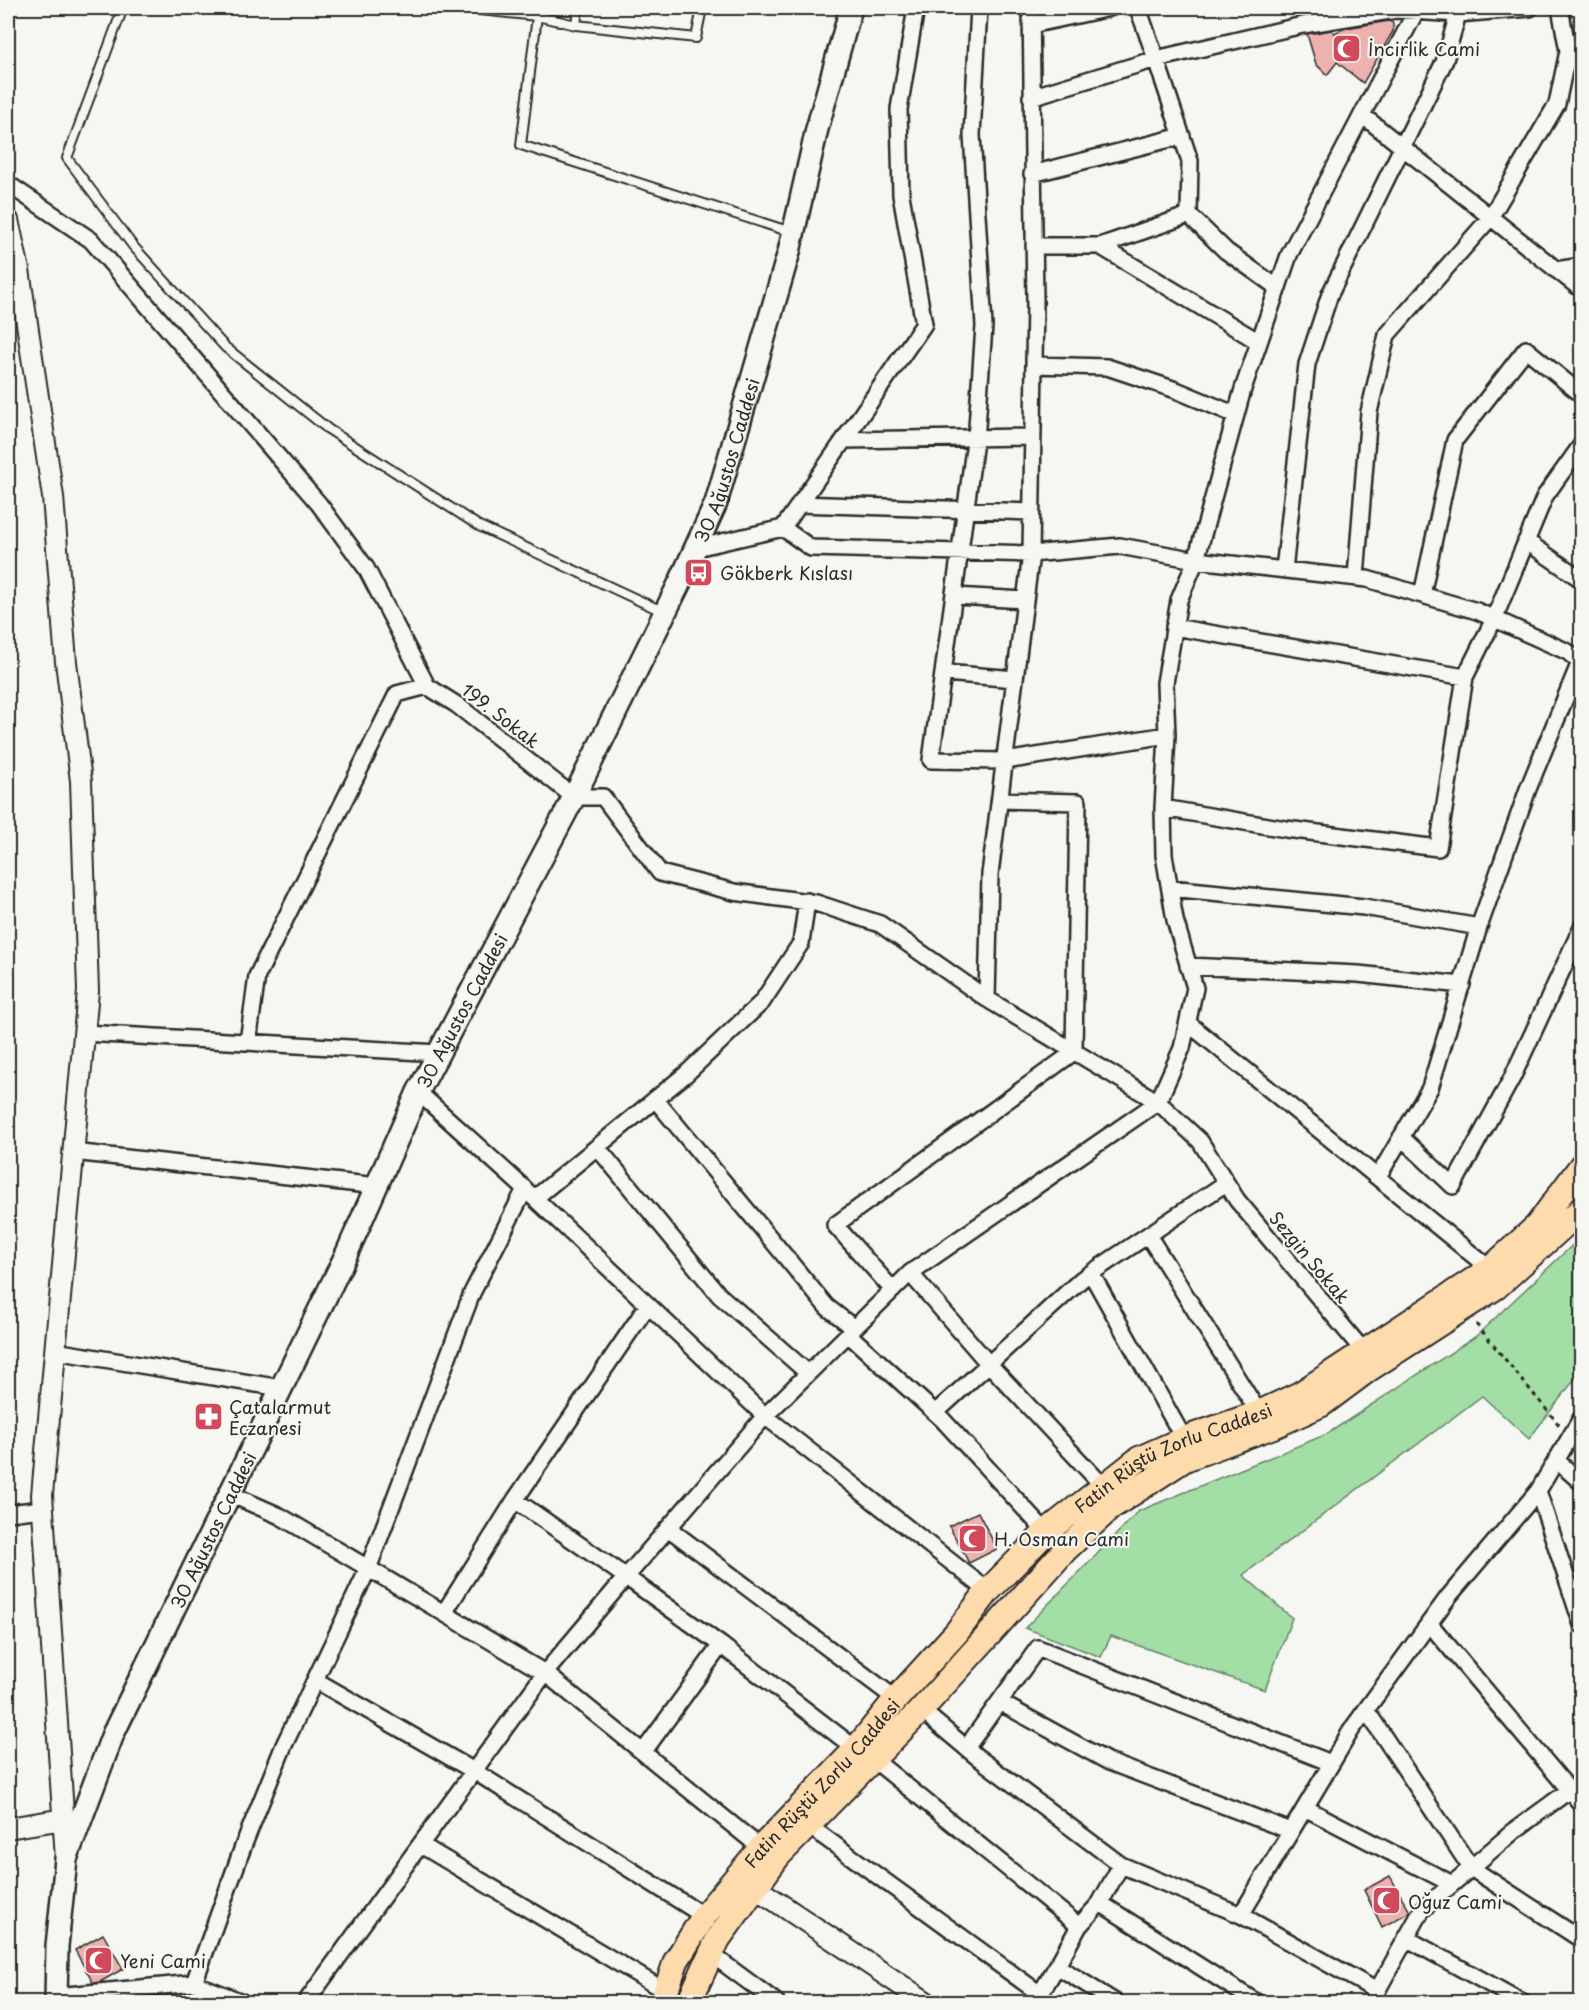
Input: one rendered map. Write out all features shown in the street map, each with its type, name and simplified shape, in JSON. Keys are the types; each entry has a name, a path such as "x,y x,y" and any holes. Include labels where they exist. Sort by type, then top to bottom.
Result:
{"main road":[{"name":"30 Ağustos Caddesi","path":"56,1999 57,1946 66,1859 113,1734 377,1186 418,1092 574,797 666,612 716,503 794,233 817,129 851,8"},
{"name":"Fatin Rüştü Zorlu Caddesi","path":"689,2002 718,1939 778,1856 809,1826 865,1754 896,1699 956,1633 988,1591 1046,1532 1139,1459 1184,1439 1259,1413 1300,1394 1366,1354 1490,1269 1537,1226 1581,1164"},
{"name":"Fatin Rüştü Zorlu Caddesi","path":"664,1997 676,1961 704,1916 761,1848 865,1754 921,1710 1066,1550 1111,1507 1185,1459 1276,1425 1322,1404 1369,1369 1496,1287 1581,1209"}],"street":[{"path":"696,548 783,528 924,324 901,195 899,109 916,8"},
{"path":"979,8 972,135 984,326 976,437 945,673 931,760 1005,761 1167,735"},
{"path":"987,999 990,874 1030,554 1034,365 1031,8"},
{"path":"1031,25 1110,8"},
{"path":"1138,8 1190,162 1189,215 1226,251 1278,288"},
{"path":"1031,98 1156,59 1303,25 1396,10 1457,11 1530,8"},
{"path":"1356,577 1369,412 1387,334 1490,218 1557,104 1575,52 1560,8"},
{"path":"306,2002 545,1672 765,1416 910,1273 1158,1102 1182,1048 1195,988 1175,920 1164,855 1163,808 1167,735 1165,683 1179,600 1196,560 1236,415 1289,255 1416,11"},
{"path":"1284,570 1307,364 1330,294 1445,60 1457,11"},
{"path":"1362,115 1581,290"},
{"path":"1032,174 1182,136"},
{"path":"8,184 91,240 319,504 366,568 427,686 397,694 257,976 248,1042"},
{"path":"1034,246 1100,246 1189,215"},
{"path":"8,220 19,270 53,497 66,662 81,781 88,991 43,1509 66,1859"},
{"path":"1100,246 1259,342"},
{"path":"1556,270 1581,266"},
{"path":"1422,595 1455,440 1526,349 1581,394"},
{"path":"1034,365 1107,367 1176,390 1236,415"},
{"path":"845,440 1032,437"},
{"path":"1163,808 1286,829 1438,848 1465,677 1494,619 1545,496 1581,444"},
{"path":"800,504 1031,512"},
{"path":"783,528 811,548 960,554 1030,554 1120,546 1196,560 1356,577 1422,595 1494,619 1568,652 1581,663 1528,789 1479,927 1430,1088 1378,1177"},
{"path":"1526,541 1581,580"},
{"path":"955,596 1025,600"},
{"path":"1174,627 1465,677"},
{"path":"945,673 1015,679"},
{"name":"199. Sokak","path":"427,686 457,705 574,797"},
{"name":"Sezgin Sokak","path":"574,797 603,797 660,873 734,892 807,902 880,924 987,999 1158,1102 1200,1141 1237,1200 1366,1354"},
{"path":"893,1290 835,1225 1074,1052 1078,802 1000,800"},
{"path":"1170,888 1364,907 1479,927"},
{"path":"194,1983 244,1844 284,1745 368,1569 472,1293 530,1194 597,1147 655,1100 762,1002 801,943 807,902"},
{"path":"1401,1137 1453,1186 1512,1078 1581,927"},
{"path":"1188,966 1358,974 1462,986"},
{"path":"1188,1023 1490,1269"},
{"path":"84,1034 439,1053"},
{"path":"418,1092 530,1194 765,1416 988,1591"},
{"path":"655,1100 827,1308 935,1413 1046,1532"},
{"path":"597,1147 719,1295 808,1373"},
{"path":"74,1152 377,1186"},
{"path":"935,1413 988,1363 1091,1273 1226,1183"},
{"path":"1148,1235 1259,1413"},
{"path":"910,1273 988,1363 1103,1486"},
{"path":"1091,1273 1184,1439"},
{"path":"444,1613 515,1500 648,1305"},
{"path":"55,1351 281,1388"},
{"path":"1241,1915 1331,1763 1366,1710 1429,1623 1538,1491 1581,1417"},
{"path":"1556,1460 1581,1483"},
{"path":"1538,1491 1581,1624"},
{"path":"230,1494 280,1516 545,1672 761,1848"},
{"path":"515,1500 721,1645 865,1754 1079,1926"},
{"path":"8,1514 43,1509"},
{"path":"668,1528 896,1699"},
{"path":"1429,1623 1575,1786 1581,1804"},
{"path":"644,1751 721,1645"},
{"path":"966,1748 1038,1648 1331,1763"},
{"path":"315,1680 474,1771 704,1916"},
{"path":"999,1702 1108,1762 1291,1831"},
{"path":"921,1710 966,1748 1121,1865 1241,1915 1373,1997 1422,1910 1575,1786"},
{"path":"1366,1710 1471,1868 1581,1940"},
{"path":"1305,1808 1452,1884"},
{"path":"8,1828 64,1820"},
{"path":"809,1826 1040,1994 1079,1926 1100,1903 1121,1865"},
{"path":"421,1845 664,1997"},
{"path":"756,1888 914,1999"},
{"path":"1100,1903 1256,2002"},
{"path":"1407,1938 1522,2002"},
{"path":"711,1954 776,2002"},
{"path":"1057,1966 1115,2002"},
{"path":"56,1999 194,1983 242,2002"}],"lane":[{"path":"123,8 67,158 133,246 225,347 328,429 479,526 666,612"},
{"path":"461,8 537,16 576,25 696,38 702,8"},
{"path":"576,25 578,8"},
{"path":"537,16 521,145 794,233"}],"path":[{"path":"1464,1309 1569,1437"}],"green space":[{"path":"1581,1237 1581,1371 1529,1439 1482,1396 1243,1575 1292,1618 1265,1690 1111,1636 1101,1657 1025,1628 1139,1511 1327,1434 1475,1337"}],"building":[{"name":"İncirlik Cami","path":"1389,21 1393,23 1393,31 1363,83 1337,62 1327,75 1316,64 1307,34 1332,30 1334,33 1346,28"},
{"name":"H. Osman Cami","path":"978,1512 997,1549 969,1563 949,1526"},
{"name":"Oğuz Cami","path":"1390,1876 1410,1912 1382,1927 1364,1890"},
{"name":"Yeni Cami","path":"103,1934 123,1969 100,1982 93,1983 75,1950"}],"place":[{"name":"İncirlik Cami","path":"1347,48"},
{"name":"Gökberk Kıslası","path":"699,572"},
{"name":"Çatalarmut Eczanesi","path":"208,1416"},
{"name":"H. Osman Cami","path":"973,1538"},
{"name":"Oğuz Cami","path":"1387,1901"},
{"name":"Yeni Cami","path":"99,1960"}]}
